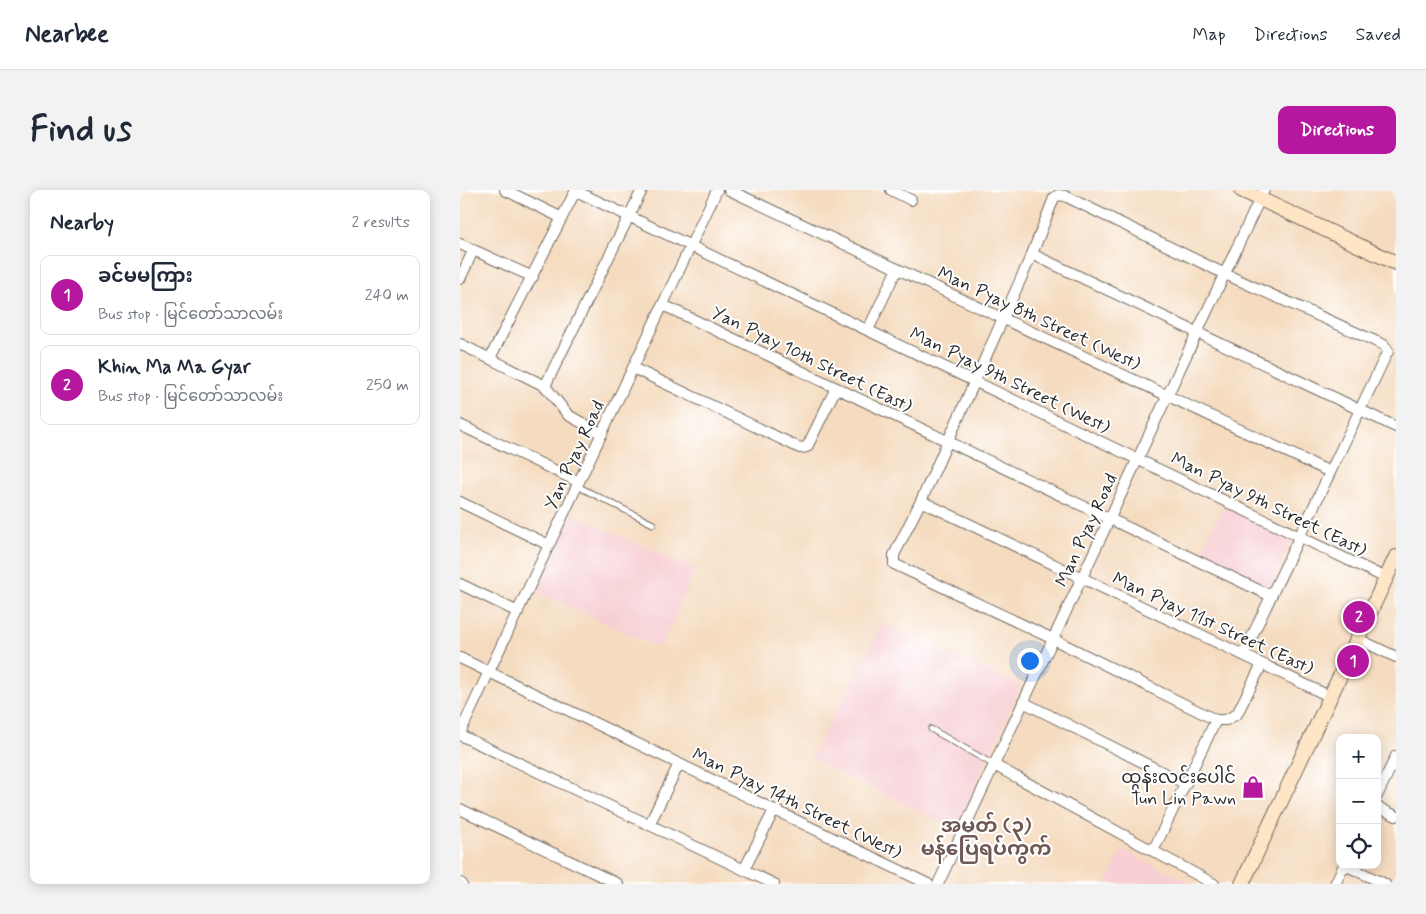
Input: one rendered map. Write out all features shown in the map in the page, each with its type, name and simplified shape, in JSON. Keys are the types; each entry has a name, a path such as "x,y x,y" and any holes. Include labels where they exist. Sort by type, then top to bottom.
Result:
{"main road":[{"path":"1241,190 1261,194 1396,263"},
{"path":"1242,884 1396,557"}],"street":[{"path":"505,190 562,218"},
{"path":"490,358 576,190"},
{"name":"Man Pyay 9th Street (West)","path":"576,190 1138,459"},
{"path":"544,386 642,190"},
{"name":"Yan Pyay Road","path":"460,734 717,190"},
{"name":"Man Pyay 8th Street (West)","path":"729,190 1330,472"},
{"path":"891,190 911,200"},
{"name":"Man Pyay Road","path":"938,884 1261,194"},
{"path":"1243,655 1388,351 1384,345 1225,274 1065,196 1058,195 1054,198 1032,254 894,555 894,564 1216,720 1226,720 1237,714 1262,664"},
{"path":"460,244 533,277"},
{"path":"460,279 473,251"},
{"path":"1032,254 1396,427"},
{"path":"868,330 897,269"},
{"name":"Yan Pyay 10th Street (East)","path":"663,305 1271,596"},
{"path":"460,344 544,386 568,415 602,434"},
{"path":"633,368 800,448 807,448 836,388"},
{"path":"460,425 578,484"},
{"name":"Man Pyay 9th Street (East)","path":"1138,459 1386,578"},
{"name":"Man Pyay 11st Street (East)","path":"920,501 1331,697"},
{"path":"460,502 549,545"},
{"path":"460,584 518,612"},
{"path":"1358,639 1396,657"},
{"name":"Man Pyay 14th Street (West)","path":"460,658 928,884"},
{"path":"1023,702 1186,784"},
{"path":"1153,851 1216,720"},
{"path":"460,734 774,884"},
{"path":"1381,788 1396,756"},
{"path":"649,825 679,764"},
{"path":"994,764 1214,884"},
{"path":"460,809 618,884"},
{"path":"1381,809 1396,816"},
{"path":"744,870 774,810"},
{"path":"1335,884 1342,869"},
{"path":"1353,869 1385,884"}],"lane":[{"path":"578,484 653,524"},
{"path":"931,729 994,764"}],"shaded area":[{"path":"1224,506 1293,538 1268,590 1199,557"},
{"path":"572,514 696,570 660,648 536,592"},
{"path":"882,623 1021,685 956,830 811,758"},
{"path":"1122,850 1192,884 1106,884"}],"place":[{"name":"Khin Ma Ma Gyar","path":"1359,617"},
{"name":"ခင်မမကြား","path":"1353,661"},
{"name":"ထွန်းလင်းပေါင် Tun Lin Pawn","path":"1253,787"}],"district":[{"name":"အမှတ် (၃) မန်ပြေရပ်ကွက်","path":"986,836"}]}
